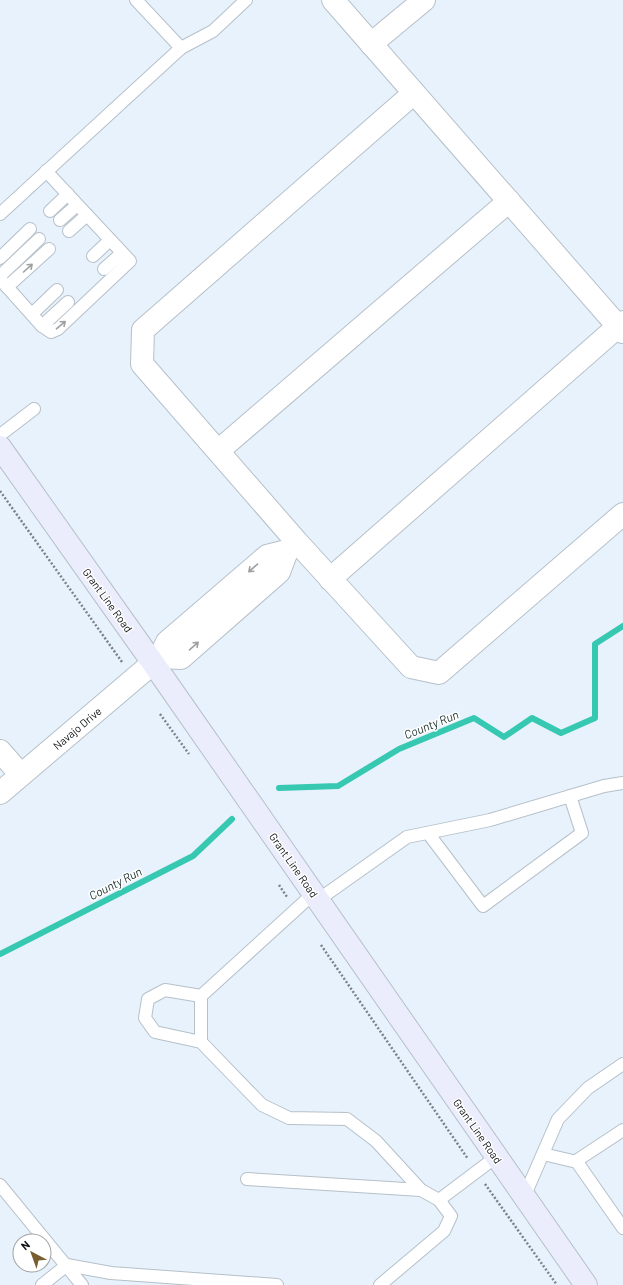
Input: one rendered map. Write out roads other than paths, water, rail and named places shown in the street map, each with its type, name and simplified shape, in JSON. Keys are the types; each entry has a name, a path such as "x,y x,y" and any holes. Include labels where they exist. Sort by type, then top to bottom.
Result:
{"main road":[{"name":"Grant Line Road","path":"0,447 156,660 316,897 586,1285"}],"street":[{"path":"330,579 621,327 333,0"},
{"path":"371,44 424,0"},
{"path":"414,93 143,330 142,364 218,451 292,546 330,579 411,668 439,673 623,514"},
{"path":"218,451 509,201"},
{"path":"156,660 167,642 267,556 292,546"},
{"name":"Navajo Drive","path":"0,793 156,660"},
{"path":"0,750 21,775"}],"lane":[{"path":"136,0 180,48"},
{"path":"0,214 180,48 213,31 246,0"},
{"path":"46,171 130,261 58,329 51,332 42,326 4,283 49,250"},
{"path":"50,211 68,194"},
{"path":"60,220 77,205"},
{"path":"69,231 87,215"},
{"path":"0,258 30,229"},
{"path":"0,276 40,239"},
{"path":"93,256 110,240"},
{"path":"104,269 122,253"},
{"path":"32,314 57,290"},
{"path":"42,326 68,302"},
{"path":"0,435 34,409"},
{"path":"201,1042 201,996 316,897 408,837 490,820 604,786 623,784"},
{"path":"428,833 483,906 582,833 570,796"},
{"path":"201,996 165,990 148,999 145,1018 155,1032 201,1042 262,1105 289,1118 347,1119 376,1142 421,1190 439,1200 451,1216 444,1231 380,1285"},
{"path":"524,1197 558,1119 588,1088 623,1064"},
{"path":"576,1161 623,1130"},
{"path":"543,1154 576,1161 623,1228"},
{"path":"439,1200 496,1157"},
{"path":"246,1179 421,1190"},
{"path":"0,1185 82,1285"},
{"path":"42,1285 67,1265 111,1273 277,1285"}],"waterway":[{"name":"County Run","path":"279,788 338,786 399,749 474,718 504,737 532,718 561,733 595,718 595,644 623,626"},
{"name":"County Run","path":"0,954 193,856 232,819"}]}
